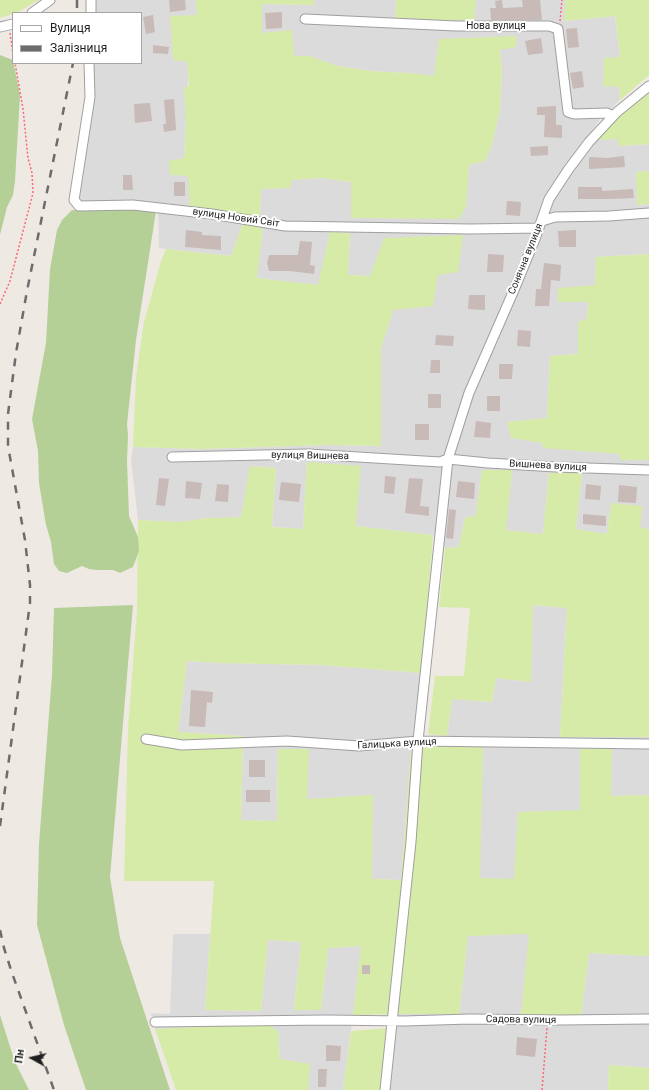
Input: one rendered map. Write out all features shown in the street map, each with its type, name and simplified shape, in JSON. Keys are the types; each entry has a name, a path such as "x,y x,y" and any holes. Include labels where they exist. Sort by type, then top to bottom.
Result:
{"street":[{"path":"33,12 50,0"},
{"path":"91,0 91,12"},
{"name":"Нова вулиця","path":"304,19 456,26 549,26 558,29"},
{"path":"558,29 568,112 574,114 607,112 613,116"},
{"name":"вулиця Новий Світ","path":"89,64 90,97 74,200 79,206 133,205 212,214 285,226 470,229 540,224"},
{"name":"Сонячна вулиця","path":"385,1090 412,842 418,741 448,459 469,393 514,290 549,199 589,142 630,100 649,86"},
{"path":"540,224 555,217 609,216 649,213"},
{"name":"вулиця Вишнева","path":"172,457 308,454 440,462 448,459"},
{"name":"Вишнева вулиця","path":"448,459 556,467 649,470"},
{"name":"Галицька вулиця","path":"146,740 182,745 287,742 359,746 418,741 649,744"},
{"name":"Садова вулиця","path":"155,1022 649,1019"}],"path":[{"path":"558,29 562,0"},
{"path":"7,25 12,49"},
{"path":"0,304 10,281 33,193 32,173 28,158 23,109 15,64"},
{"path":"542,1090 547,1020"}],"shaded area":[{"path":"96,0 196,0 198,15 170,17 189,61 184,158 188,176 260,217 261,189 289,188 292,180 322,178 351,182 351,218 466,207 469,165 485,161 492,144 500,110 502,73 500,50 516,36 434,77 408,73 370,71 338,66 309,56 294,56 262,33 261,4 313,5 314,0 396,0 395,17 474,21 476,0 565,0 565,21 615,16 620,57 603,86 620,86 619,101 601,118 588,136 595,140 618,139 618,146 649,144 649,171 636,172 638,205 649,204 649,254 596,257 595,285 558,302 589,302 586,320 578,321 578,354 550,356 547,418 507,422 511,438 620,454 620,460 649,460 649,529 640,528 611,503 607,534 576,529 582,472 549,473 543,534 505,530 512,471 482,470 476,515 465,518 459,547 445,548 433,535 356,526 307,462 303,529 272,527 276,468 251,466 241,518 208,518 181,522 138,520 131,460 133,447 199,449 328,445 381,446 381,349 393,310 370,276 348,275 350,233 330,232 319,285 256,278 263,229 243,224 231,256 159,248 158,204 136,200 87,203 77,200 93,64 142,64 142,12 95,12"},
{"path":"532,605 567,608 560,737 649,737 649,795 611,796 611,748 580,811 518,812 515,879 479,879 483,747 447,745 452,699 492,702 496,678 531,682"},
{"path":"187,661 321,665 422,673 411,750 401,880 372,879 307,799 278,750 277,821 241,820 243,736 178,732"},
{"path":"530,933 521,1014 581,1015 589,953 649,956 649,1068 609,1065 608,1090 385,1090 397,1014 459,1014 468,936"},
{"path":"173,934 210,934 205,1010 261,1011 268,940 301,942 294,1009 321,1010 328,948 362,946 343,1090 308,1090 280,1059 278,1031 267,1024 155,1029 151,1013 170,1014"}],"green space":[{"path":"0,0 39,0 18,12 12,12 12,14 0,18"},
{"path":"196,0 314,0 314,5 262,4 262,33 292,30 294,56 309,56 338,66 370,71 434,76 439,39 516,36 516,47 500,50 502,72 500,110 492,144 485,161 469,165 466,207 459,219 351,218 351,182 322,178 292,180 290,188 261,189 260,217 190,208 188,176 170,175 169,161 184,158 186,124 184,88 189,85 187,62 173,60 170,16 197,15"},
{"path":"396,0 476,0 474,21 395,18"},
{"path":"565,0 649,0 649,75 619,101 620,87 603,86 604,58 620,57 615,16 564,21"},
{"path":"0,55 12,60 20,95 13,195 7,207 0,235"},
{"path":"649,90 649,144 618,146 618,139 595,140 618,114"},
{"path":"649,171 649,204 637,205 636,172"},
{"path":"133,205 156,211 136,340 127,424 129,516 138,537 139,551 133,567 120,573 113,570 89,569 82,566 67,573 59,571 54,564 39,483 38,451 32,419 46,343 50,269 57,230 62,220 72,210 100,211"},
{"path":"243,223 263,229 257,278 318,285 330,232 350,233 348,275 370,276 384,238 463,235 458,272 438,275 433,306 393,310 381,349 381,446 328,445 199,449 133,447 136,376 144,322 161,261 166,249 231,256"},
{"path":"649,254 649,460 620,460 620,454 543,448 542,443 511,438 507,422 547,418 550,356 578,354 578,321 586,320 589,302 558,302 558,288 595,285 596,257"},
{"path":"307,462 361,466 356,526 433,535 422,673 321,665 187,661 178,732 243,736 241,820 277,821 278,749 309,749 307,799 373,795 372,879 401,880 411,750 447,745 483,747 480,878 514,879 518,812 580,810 580,749 612,748 611,796 649,795 649,956 589,953 581,1015 521,1015 529,934 468,936 459,1014 353,1015 361,946 328,948 321,1010 294,1010 301,942 268,940 261,1011 205,1010 214,881 124,881 128,728 137,611 138,520 181,522 208,518 241,517 250,466 276,468 272,527 303,529"},
{"path":"482,470 512,470 506,530 543,534 549,473 582,472 576,529 607,534 611,503 642,506 640,528 649,529 649,737 560,737 567,608 533,605 531,682 496,678 492,702 452,699 447,736 428,734 435,676 464,676 470,608 439,607 445,548 459,547 465,518 476,515"},
{"path":"133,605 110,877 120,938 170,1090 86,1090 64,1025 37,925 39,844 52,675 54,608"},
{"path":"0,1015 15,1062 29,1090 0,1090"},
{"path":"267,1024 278,1031 280,1059 310,1064 308,1090 176,1090 155,1029"},
{"path":"388,1028 382,1090 343,1090 351,1031"},
{"path":"609,1065 649,1068 649,1090 608,1090"}],"building":[{"path":"169,0 185,0 186,10 170,12"},
{"path":"502,0 503,8 523,7 522,0 540,0 542,20 491,20 490,8 496,8 495,1"},
{"path":"282,12 282,28 266,29 265,13"},
{"path":"153,15 155,32 146,34 143,17"},
{"path":"577,28 579,47 568,48 566,29"},
{"path":"541,38 543,53 528,55 525,41"},
{"path":"153,45 169,47 168,54 153,53"},
{"path":"582,71 584,87 573,89 570,73"},
{"path":"174,99 176,130 164,132 163,124 166,124 164,100"},
{"path":"150,103 152,121 135,123 134,104"},
{"path":"556,106 556,125 562,125 562,138 544,137 545,115 537,115 537,107"},
{"path":"548,146 548,155 531,156 530,147"},
{"path":"624,156 625,167 589,169 589,157 607,158"},
{"path":"123,175 132,175 133,190 123,190"},
{"path":"174,182 185,182 185,196 174,196"},
{"path":"578,187 602,187 602,191 633,189 634,198 578,199"},
{"path":"507,201 521,202 520,216 506,215"},
{"path":"186,230 202,232 202,235 221,236 221,250 185,247"},
{"path":"576,230 576,247 559,247 558,231"},
{"path":"300,241 312,242 310,265 315,266 314,274 290,271 269,271 267,263 269,255 298,255"},
{"path":"488,254 504,255 503,272 487,272"},
{"path":"544,263 561,265 560,281 551,280 549,306 535,306 536,289 541,289"},
{"path":"469,295 485,295 485,310 468,309"},
{"path":"518,330 531,331 530,347 517,346"},
{"path":"436,335 454,336 453,346 435,345"},
{"path":"431,360 440,360 440,373 430,373"},
{"path":"499,364 513,364 512,379 499,379"},
{"path":"428,394 441,394 441,408 428,408"},
{"path":"487,396 500,396 500,411 487,411"},
{"path":"476,421 491,423 490,438 474,437"},
{"path":"415,424 429,424 429,440 415,440"},
{"path":"385,476 396,477 394,494 384,493"},
{"path":"159,478 169,479 165,506 156,505"},
{"path":"409,478 423,479 420,506 429,507 429,516 405,513"},
{"path":"186,481 202,483 200,499 185,498"},
{"path":"458,481 475,483 474,499 456,497"},
{"path":"281,482 301,484 299,502 279,500"},
{"path":"217,484 229,485 228,502 215,501"},
{"path":"586,484 601,486 600,500 585,499"},
{"path":"619,485 637,487 636,503 618,502"},
{"path":"449,509 456,510 453,539 446,538"},
{"path":"583,514 606,516 606,526 583,524"},
{"path":"191,690 213,692 212,703 207,702 205,727 189,726"},
{"path":"249,760 265,760 265,777 249,777"},
{"path":"246,790 270,790 270,802 246,802"},
{"path":"362,965 370,965 370,974 362,974"},
{"path":"517,1037 537,1039 535,1057 516,1055"},
{"path":"326,1045 341,1046 340,1061 326,1061"},
{"path":"318,1069 327,1069 326,1087 318,1087"}],"railway":[{"path":"77,0 77,12"},
{"path":"0,826 30,603 30,585 25,540 8,446 8,414 16,353 27,291 73,64"},
{"path":"0,930 12,973 54,1090"}]}
